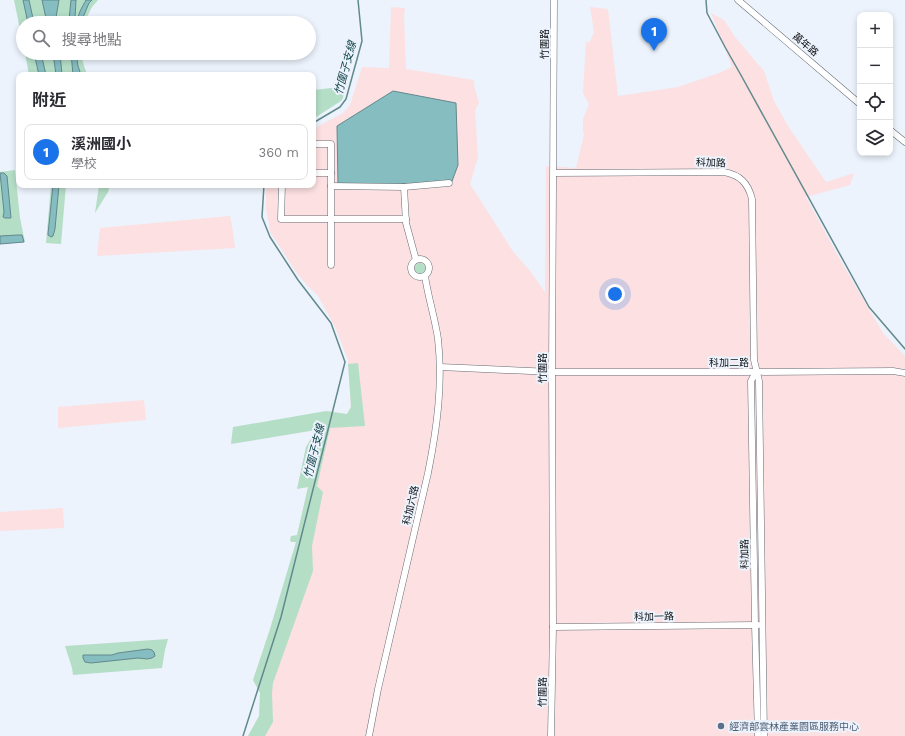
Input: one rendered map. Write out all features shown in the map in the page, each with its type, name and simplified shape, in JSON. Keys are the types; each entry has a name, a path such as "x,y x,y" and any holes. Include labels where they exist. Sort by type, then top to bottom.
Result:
{"street":[{"name":"竹圍路","path":"551,736 554,627 552,372 554,0"},
{"name":"萬年路","path":"738,0 857,101"},
{"path":"893,132 905,142"},
{"path":"316,144 331,144 331,265"},
{"name":"科加路","path":"554,173 718,172 733,174 741,179 749,190 752,199 754,360 759,381 764,736"},
{"path":"316,173 331,173"},
{"path":"331,186 404,187 449,183"},
{"path":"404,187 406,219 416,260"},
{"path":"282,188 281,220 406,219"},
{"path":"416,260 425,260 429,265 429,271 425,276 417,276 412,272 412,264 416,260"},
{"name":"科加六路","path":"369,736 375,701 434,446 438,418 440,368 438,338 425,276"},
{"name":"科加二路","path":"440,368 552,372 893,371 905,373"},
{"name":"科加路","path":"756,372 751,381 758,736"},
{"name":"科加一路","path":"554,627 763,625"}],"shaded area":[{"path":"391,7 405,8 406,69 474,80 479,103 475,110 478,157 470,184 512,250 545,292 546,166 576,168 584,134 583,119 589,104 583,93 586,41 589,43 594,32 590,7 608,9 618,96 678,87 732,67 711,13 724,20 735,37 764,71 774,101 788,126 826,182 854,173 850,185 806,197 883,333 905,356 905,736 248,736 259,716 260,693 253,680 292,558 308,487 297,489 306,447 326,411 347,414 351,407 348,360 335,327 318,296 298,275 270,232 266,210 266,188 316,188 316,127 343,113 350,105 362,67 389,68"},
{"path":"230,216 235,248 97,256 100,228"},
{"path":"144,400 146,420 58,428 58,407"},
{"path":"63,508 64,528 0,531 0,512"}],"green space":[{"path":"14,0 98,0 88,16 17,16"},
{"path":"26,60 82,60 86,72 28,72"},
{"path":"341,87 345,88 341,101 316,117 316,90"},
{"path":"15,170 20,218 25,242 0,244 0,172"},
{"path":"51,188 66,188 61,244 46,243"},
{"path":"99,188 109,188 108,192 95,213"},
{"path":"418,263 422,263 426,269 422,275 418,275 414,271 414,267"},
{"path":"358,363 365,426 330,428 317,486 323,492 312,546 313,571 273,683 273,722 265,736 248,736 259,716 260,693 253,680 296,542 290,541 291,536 297,535 308,487 297,489 306,447 316,430 231,444 233,427 326,411 347,414 351,407 348,364"},
{"path":"168,639 162,668 73,675 65,646"}],"water":[{"path":"23,0 29,0 32,16 26,16"},
{"path":"42,0 59,0 56,16 45,16"},
{"path":"71,0 76,0 75,16 69,16"},
{"path":"86,0 92,0 89,3 84,16 79,16"},
{"path":"36,60 43,60 45,72 38,72"},
{"path":"54,60 61,60 62,72 56,72"},
{"path":"72,60 77,60 80,72 73,72"},
{"path":"393,91 456,103 458,165 451,184 338,185 337,126"},
{"path":"0,173 4,173 7,176 11,218 3,217 4,212"},
{"path":"53,188 59,188 55,229 53,236 51,237 48,234"},
{"path":"22,235 24,242 0,244 0,236"},
{"path":"148,649 154,652 155,656 147,659 138,658 91,663 85,662 83,658 83,655 112,655"}],"waterway":[{"name":"竹圍子支線","path":"316,121 340,107 346,99 362,41 358,0"},
{"path":"706,0 707,13 725,47 869,307 905,349"},
{"name":"竹圍子支線","path":"243,736 281,617 345,362 331,323 298,280 270,237 262,217 264,188"}],"place":[{"name":"溪洲國小","path":"654,51"},
{"name":"經濟部雲林產業園區服務中心","path":"721,726"}]}
